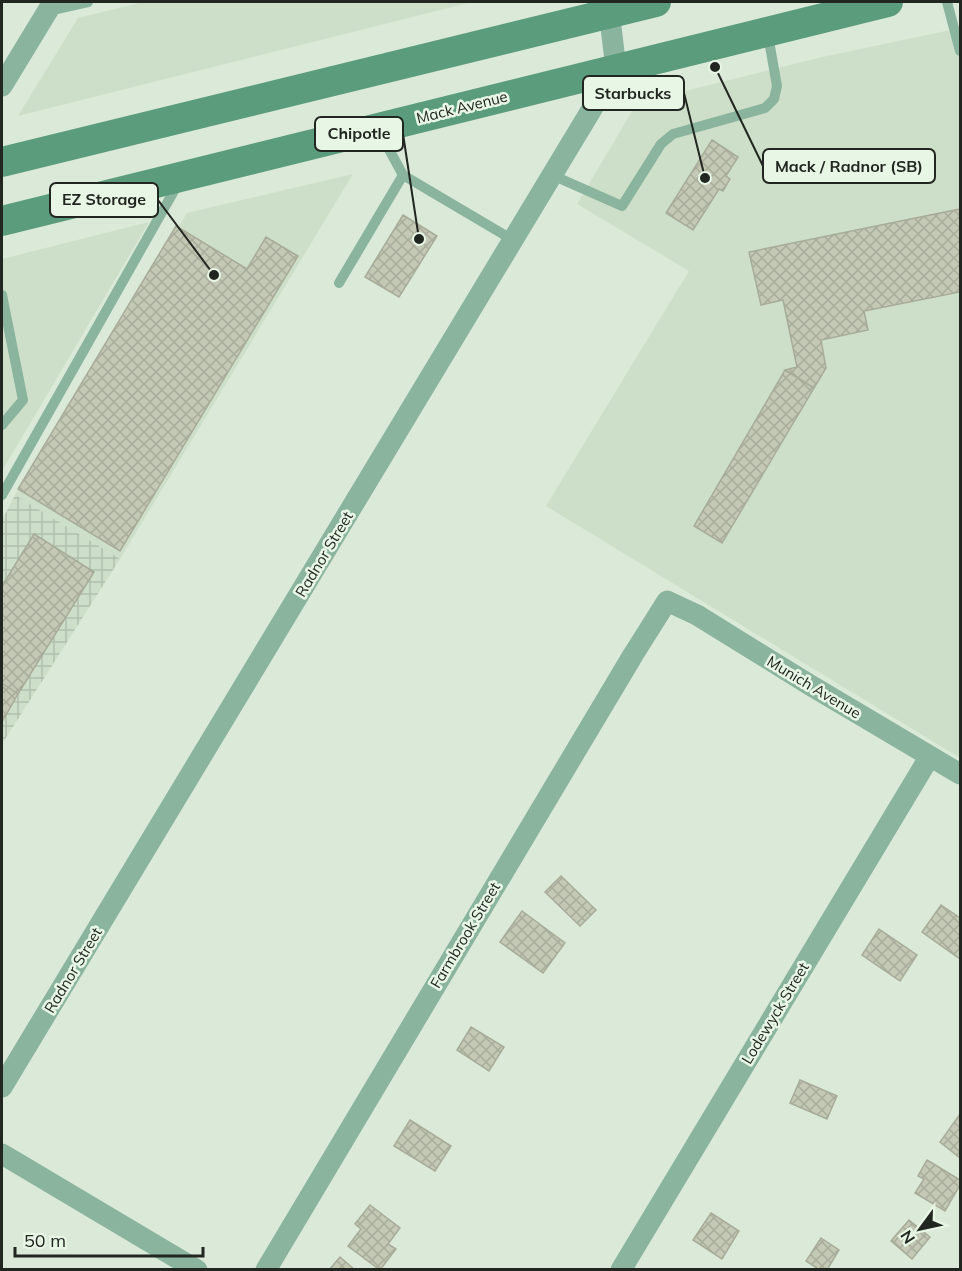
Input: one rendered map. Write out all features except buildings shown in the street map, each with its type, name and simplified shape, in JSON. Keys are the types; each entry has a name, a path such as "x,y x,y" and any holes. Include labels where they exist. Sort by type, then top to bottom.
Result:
{"main road":[{"path":"2,162 608,7 656,2"},
{"name":"Mack Avenue","path":"2,221 888,2"}],"street":[{"path":"2,86 50,6"},
{"path":"608,7 616,69"},
{"name":"Radnor Street","path":"2,1087 616,69"},
{"name":"Munich Avenue","path":"667,601 697,615 810,686 960,774"},
{"name":"Farmbrook Street","path":"266,1269 667,601"},
{"name":"Lodewyck Street","path":"621,1269 930,756"},
{"path":"2,1154 197,1269"}],"lane":[{"path":"50,6 88,2"},
{"path":"947,2 960,51"},
{"path":"552,175 622,206 661,144 673,134 765,108 774,99 777,86 768,31"},
{"path":"378,128 404,175 513,240"},
{"path":"339,283 404,175"},
{"path":"2,495 183,176"},
{"path":"2,301 23,400 2,425"}],"shaded area":[{"path":"143,2 472,2 18,116 78,18"},
{"path":"960,28 960,758 546,506 689,271 577,204 637,103 818,58"},
{"path":"353,174 120,559 15,495 187,213"},
{"path":"149,222 2,471 2,259"},
{"path":"15,495 120,559 2,744 2,520"}],"place":[{"name":"Mack / Radnor (SB)","path":"715,67"},
{"name":"Starbucks","path":"705,178"},
{"name":"Chipotle","path":"419,239"},
{"name":"EZ Storage","path":"214,275"}]}
